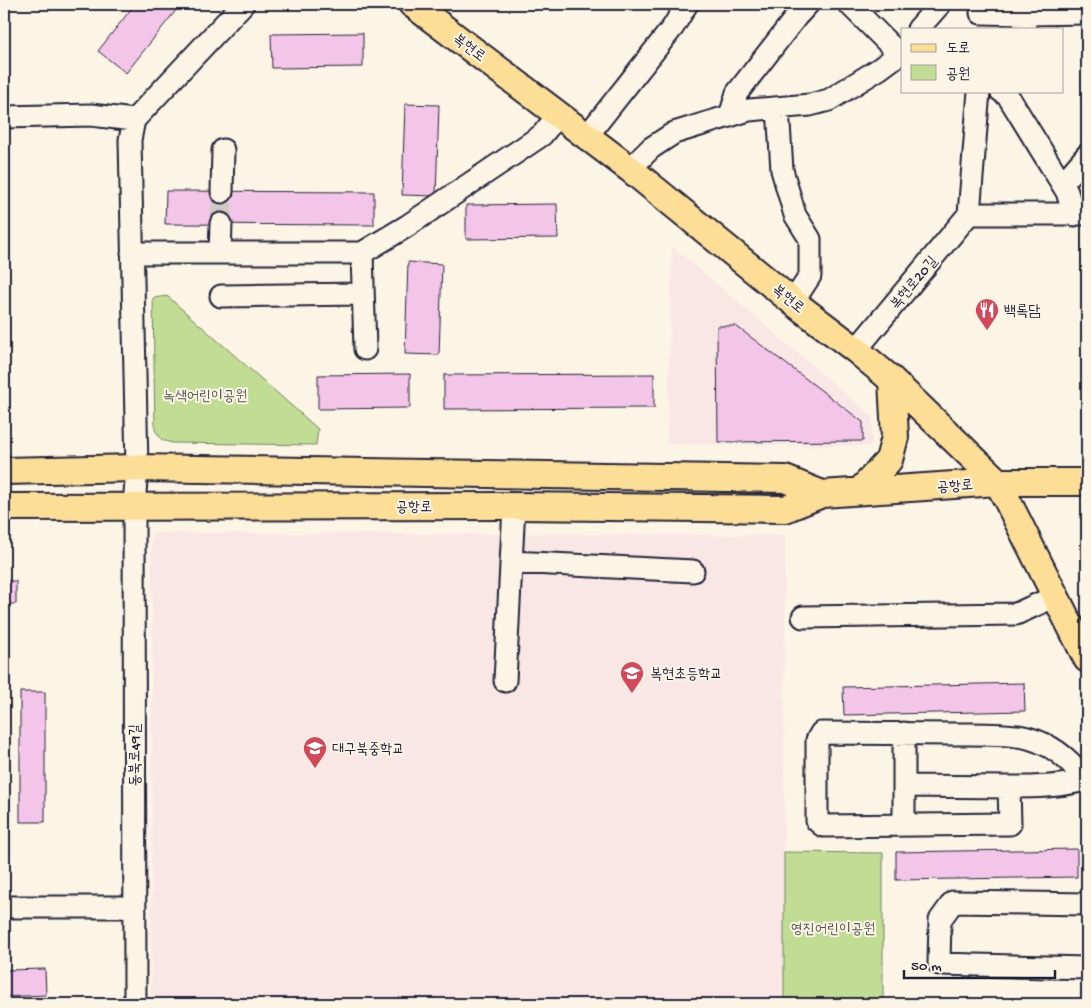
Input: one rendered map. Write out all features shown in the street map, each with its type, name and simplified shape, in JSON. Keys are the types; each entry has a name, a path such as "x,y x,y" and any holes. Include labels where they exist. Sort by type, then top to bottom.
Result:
{"main road":[{"name":"복현로","path":"412,4 588,136 856,350 892,380 998,482 1087,659"},
{"path":"860,491 889,460 896,437 892,380"},
{"name":"공항로","path":"4,471 137,468 784,479 822,494"},
{"name":"공항로","path":"4,506 514,506 785,509 822,494 998,482 1087,482"}],"street":[{"path":"4,117 91,115 134,120 243,4"},
{"path":"588,136 672,27 687,4"},
{"path":"730,116 738,93 808,4"},
{"path":"630,169 651,148 674,133 749,110 810,105 829,100 901,53 849,4"},
{"path":"919,28 940,4"},
{"path":"981,15 1025,22 1087,13"},
{"path":"979,92 969,214 1082,214"},
{"path":"1006,93 1082,214"},
{"path":"778,108 782,170 795,215 810,239 810,276 794,302"},
{"path":"132,253 362,253 415,221 542,135 559,114"},
{"name":"동북로49길","path":"134,120 130,140 137,468 134,506 135,1004"},
{"path":"222,192 223,150"},
{"path":"1062,184 1087,155"},
{"name":"복현로20길","path":"856,350 969,214"},
{"path":"220,253 221,224"},
{"path":"362,253 365,350"},
{"path":"222,296 364,294"},
{"path":"505,681 514,506"},
{"path":"511,562 693,571"},
{"path":"803,616 1016,614 1056,596"},
{"path":"1009,787 1010,824 823,826 817,821 817,740 821,732 970,734 1028,738 1046,745 1066,757 1086,782"},
{"path":"904,734 904,825"},
{"path":"904,786 1009,787 1051,786 1086,782"},
{"path":"1087,904 953,902 940,920 939,964 1087,968"},
{"path":"4,907 135,907"}],"shaded area":[{"path":"672,246 872,416 872,446 667,444"},
{"path":"152,533 785,535 784,1004 151,1004"}],"green space":[{"name":"녹색어린이공원","path":"167,296 318,429 316,445 172,443 162,440 155,430 153,298"},
{"name":"영진어린이공원","path":"784,852 883,853 883,1004 784,1004"}],"building":[{"path":"135,4 181,4 126,73 98,51"},
{"path":"363,33 363,67 272,68 271,34"},
{"path":"405,104 439,105 436,196 402,195"},
{"path":"166,191 374,192 374,225 165,224"},
{"path":"557,204 558,238 466,239 466,205"},
{"path":"408,262 442,264 439,355 405,354"},
{"path":"717,326 736,326 863,422 863,441 718,442"},
{"path":"410,374 410,408 318,409 318,375"},
{"path":"654,374 654,408 444,409 444,375"},
{"path":"4,581 16,581 16,604 4,604"},
{"path":"1024,683 1025,711 844,715 843,687"},
{"path":"20,692 45,692 45,822 20,822"},
{"path":"1077,849 1077,877 896,880 896,852"},
{"path":"45,969 46,995 4,997 4,970"}],"tunnel":[{"path":"221,224 222,192"}],"place":[{"name":"백록담","path":"987,331"},
{"name":"복현초등학교","path":"632,694"},
{"name":"대구북중학교","path":"315,769"}]}
